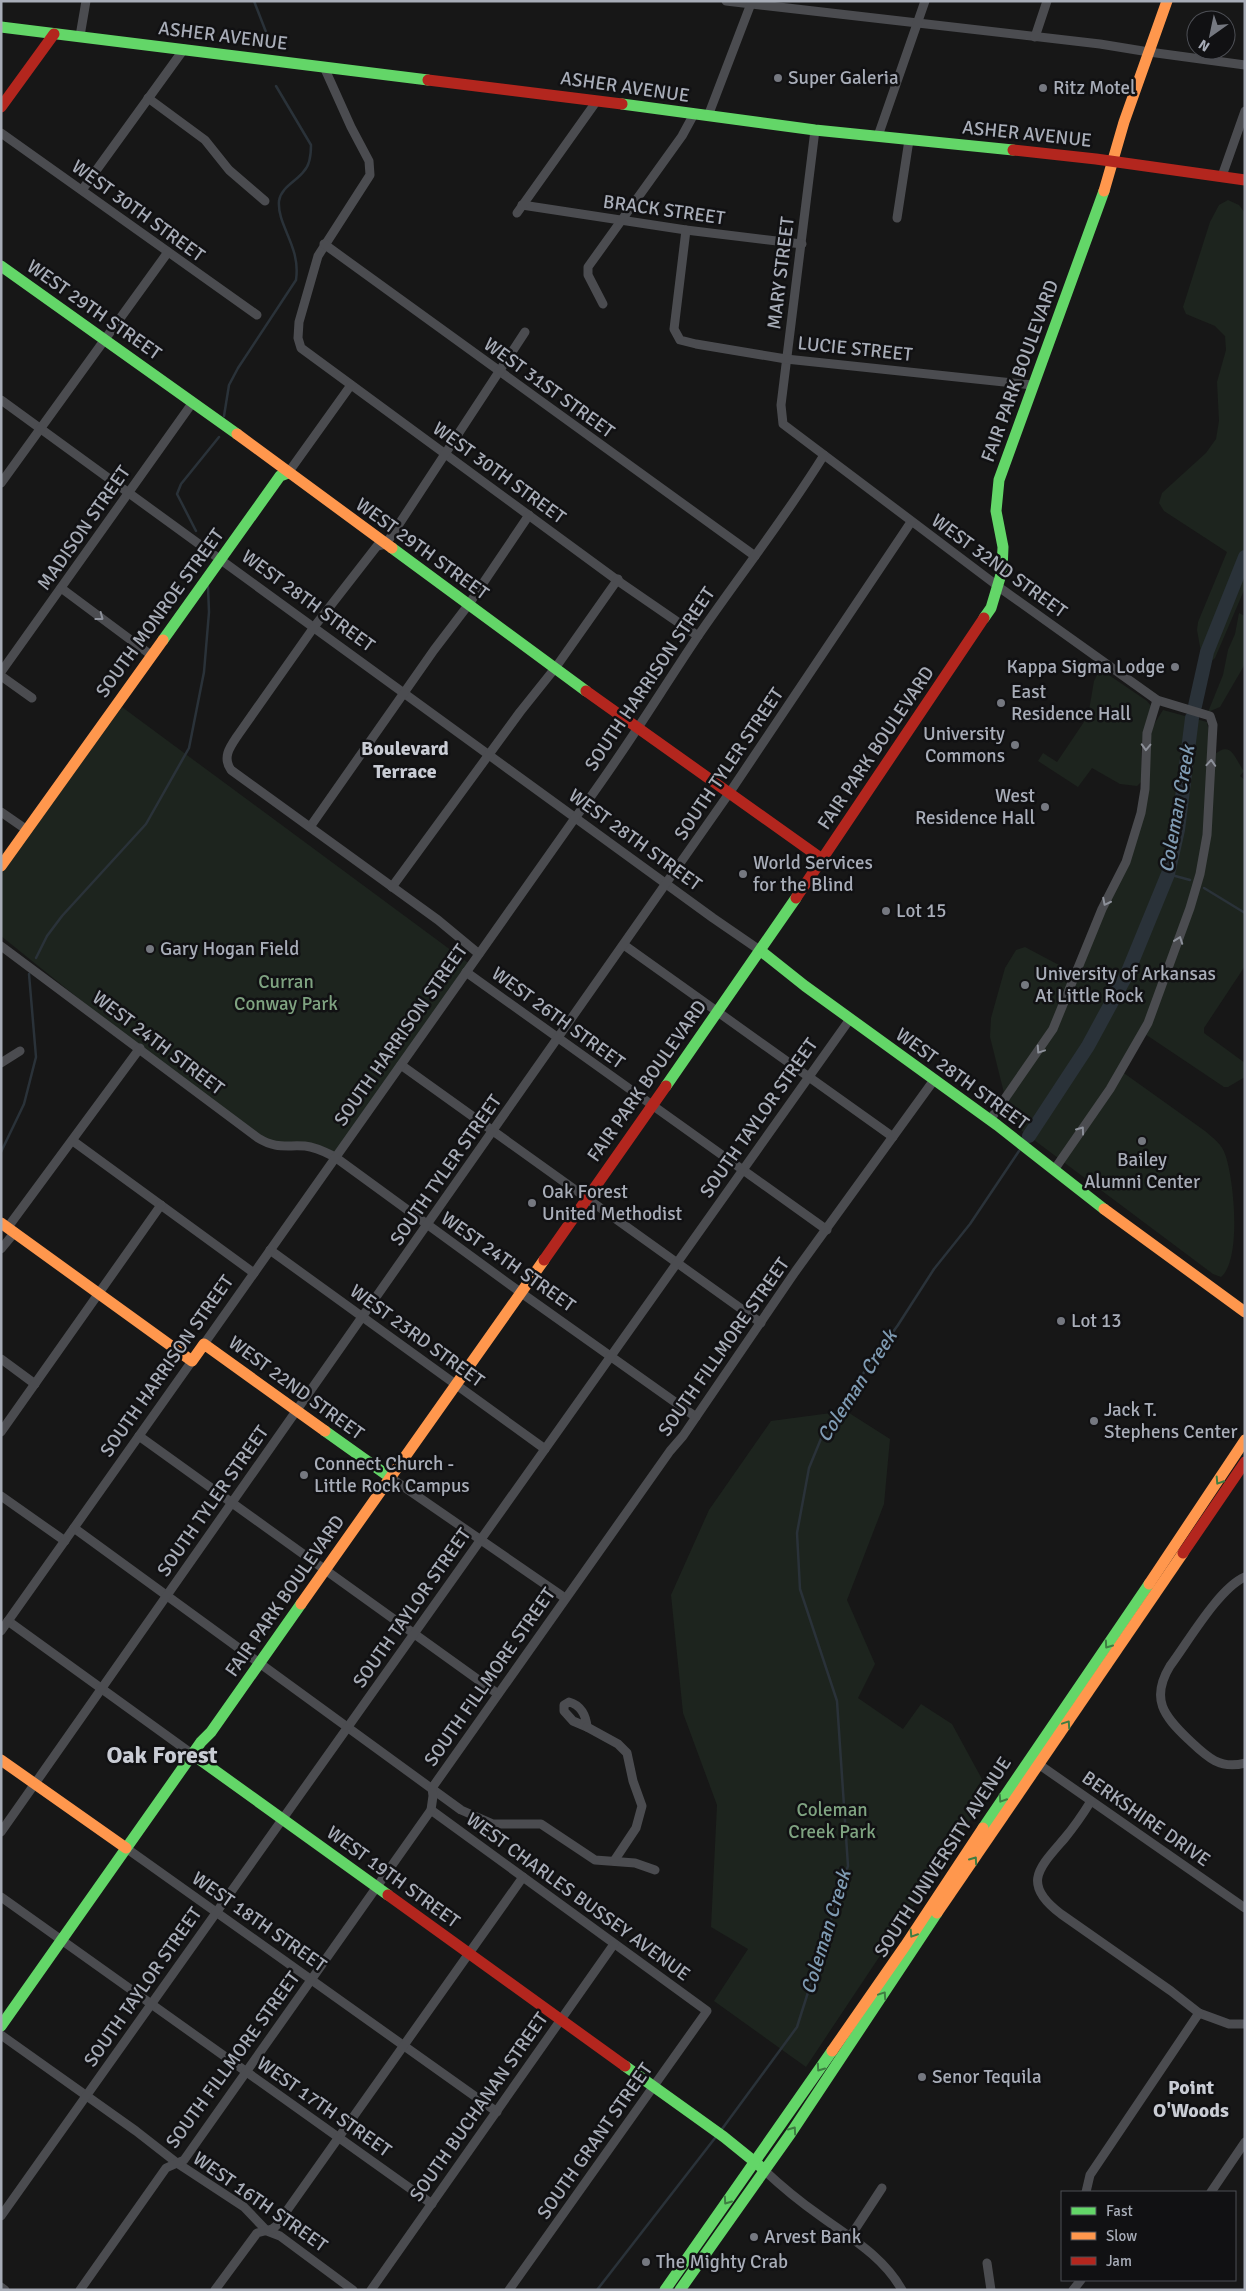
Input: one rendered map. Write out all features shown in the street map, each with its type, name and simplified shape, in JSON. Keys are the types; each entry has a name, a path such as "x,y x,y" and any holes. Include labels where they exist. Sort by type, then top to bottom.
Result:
{"street":[{"path":"80,36 86,1"},
{"path":"726,1 1100,44 1245,65"},
{"path":"878,136 925,1"},
{"path":"1035,36 1047,1"},
{"name":"FAIR PARK BOULEVARD","path":"1,2026 192,1754 211,1732 391,1478 586,1197 761,951 991,608 1002,571 1003,547 996,511 999,480 1032,385 1098,211 1124,122 1167,1"},
{"path":"708,116 729,66 751,3"},
{"name":"ASHER AVENUE","path":"1,27 815,130 1113,161 1245,180"},
{"path":"1,107 54,34"},
{"path":"82,190 184,50"},
{"path":"324,67 351,127 370,161 370,175 324,244"},
{"path":"148,98 205,140 230,170 265,201"},
{"name":"BRACK STREET","path":"596,102 520,209 802,244"},
{"path":"1222,176 1245,111"},
{"path":"603,304 587,272 620,220 682,136 694,114"},
{"name":"MARY STREET","path":"782,420 781,405 786,359 815,130"},
{"name":"WEST 30TH STREET","path":"1,133 257,315"},
{"path":"897,218 909,140"},
{"name":"LUCIE STREET","path":"686,230 674,329 677,337 686,342 786,359 1032,385"},
{"name":"WEST 30TH STREET","path":"324,244 318,256 299,325 301,348 444,454 698,636"},
{"name":"WEST 31ST STREET","path":"324,244 755,556"},
{"path":"1,483 168,252"},
{"name":"WEST 29TH STREET","path":"1,266 193,402 288,474 556,667 638,729 730,792 822,859"},
{"path":"314,628 377,546 386,544 525,332"},
{"name":"SOUTH MONROE STREET","path":"1,866 219,559 280,476 288,474 350,385"},
{"name":"WEST 28TH STREET","path":"1,400 761,951 1029,1149 1054,1170 1245,1312"},
{"name":"MADISON STREET","path":"1,672 193,402"},
{"name":"WEST 32ND STREET","path":"782,420 783,424 910,522 1157,700 1210,716 1214,731 1208,827 1200,874 1190,908 1145,1030 1110,1090 1054,1170"},
{"name":"SOUTH HARRISON STREET","path":"1,1631 608,774 698,636 824,455"},
{"path":"310,827 404,692 469,604 529,515"},
{"name":"SOUTH TYLER STREET","path":"1,1832 624,945 730,792 910,522"},
{"path":"392,887 556,667 618,579"},
{"path":"61,588 151,655"},
{"name":"WEST 26TH STREET","path":"314,628 238,734 227,753 227,762 231,770 392,887 479,954"},
{"path":"1,676 32,698"},
{"path":"990,1120 1053,1029 1102,909 1126,862 1137,830 1142,807 1147,733 1157,700"},
{"path":"1,812 27,830"},
{"path":"624,945 894,1137"},
{"name":"WEST 24TH STREET","path":"1,946 266,1144 281,1147 306,1146 319,1149 336,1157 427,1225 696,1417"},
{"name":"WEST 26TH STREET","path":"466,972 827,1230"},
{"name":"SOUTH TAYLOR STREET","path":"1,2216 850,1018"},
{"path":"1,1249 8,1227 140,1048"},
{"path":"1,1063 20,1051"},
{"path":"401,1065 761,1323"},
{"name":"SOUTH FILLMORE STREET","path":"80,2290 166,2168 169,2165 177,2164 184,2160 431,1810 432,1788 934,1080"},
{"path":"73,1140 254,1273"},
{"path":"1,1432 162,1205"},
{"path":"8,1227 192,1361"},
{"name":"WEST 23RD STREET","path":"270,1250 545,1449"},
{"name":"WEST 22ND STREET","path":"204,1344 391,1478 565,1598"},
{"path":"1,1359 35,1384"},
{"path":"139,1436 498,1694"},
{"name":"SOUTH UNIVERSITY AVENUE","path":"665,2290 900,1954 1029,1758 1157,1574 1245,1440"},
{"name":"SOUTH UNIVERSITY AVENUE","path":"680,2290 764,2170 1245,1462"},
{"path":"1,1496 65,1541"},
{"path":"74,1528 457,1807 475,1818 493,1824 541,1824 586,1856 598,1861 635,1863 654,1870"},
{"path":"1245,1577 1234,1582 1223,1594 1170,1666 1164,1678 1161,1694 1162,1709 1169,1720 1207,1757 1223,1765 1245,1763"},
{"name":"WEST 19TH STREET","path":"8,1621 724,2137 764,2170"},
{"path":"587,1727 618,1744 627,1753 633,1782 642,1806 636,1828 614,1861"},
{"name":"BERKSHIRE DRIVE","path":"1029,1758 1245,1908"},
{"name":"WEST 18TH STREET","path":"1,1760 496,2112"},
{"path":"1091,1801 1041,1867 1038,1883 1044,1899 1055,1910 1171,1991 1199,2014 1229,2024 1245,2024"},
{"path":"447,1822 457,1807"},
{"name":"WEST CHARLES BUSSEY AVENUE","path":"431,1810 706,2011"},
{"path":"216,2290 254,2236 259,2232 267,2231 276,2226 523,1877"},
{"name":"WEST 17TH STREET","path":"1,1897 432,2204"},
{"name":"SOUTH BUCHANAN STREET","path":"372,2290 614,1944"},
{"name":"SOUTH GRANT STREET","path":"509,2290 706,2011"},
{"path":"1086,2191 1090,2175 1199,2014"},
{"name":"WEST 16TH STREET","path":"1,2035 177,2164 244,2208 267,2231 280,2236 353,2290"},
{"path":"1212,2191 1245,2142"},
{"path":"764,2170 793,2196 877,2258 902,2290"},
{"path":"850,2237 882,2188"},
{"path":"987,2263 991,2290"},
{"path":"1,2287 6,2290"}],"green space":[{"path":"1228,200 1239,205 1245,213 1245,588 1215,658 1209,663 1203,661 1202,658 1197,630 1198,622 1227,552 1164,511 1159,503 1162,493 1206,453 1216,439 1219,421 1217,382 1226,350 1225,336 1215,326 1186,314 1183,307 1210,222 1219,205"},
{"path":"1239,613 1245,616 1245,664 1220,707 1208,712 1223,675"},
{"path":"1100,669 1147,701 1151,706 1141,746 1142,781 1137,786 1120,784 1092,768 1078,787 1038,761 1043,753 1057,762 1088,716 1094,681"},
{"name":"Curran Conway Park","path":"122,707 471,965 335,1157 319,1149 274,1146 140,1048 1,936 1,873"},
{"path":"1163,710 1207,722 1214,755 1225,749 1229,750 1244,771 1240,776 1245,780 1245,966 1204,1028 1204,1033 1245,1063 1245,1077 1228,1087 1224,1087 1145,1034 1121,1071 1205,1131 1224,1150 1231,1181 1234,1237 1228,1268 1221,1277 1213,1274 1022,1131 1012,1121 990,1037 991,1018 1005,968 1016,950 1025,947 1074,973 1128,863 1153,726"},
{"name":"Coleman Creek Park","path":"846,1411 890,1439 884,1504 847,1600 875,1664 858,1698 903,1729 921,1704 952,1724 989,1792 806,2067 714,2001 748,1949 711,1927 717,1805 683,1713 671,1595 709,1510 771,1421"}],"waterway":[{"path":"254,1 266,32 267,46"},
{"path":"224,416 229,385 238,368 296,280 297,268 295,257 279,210 279,201 286,188 308,166 311,145 276,86"},
{"path":"196,531 177,494 181,484 219,437"},
{"name":"Coleman Creek","path":"1195,706 1207,652 1245,557"},
{"path":"36,958 47,936 62,916 146,824 189,748 204,672 209,612 208,587"},
{"name":"Coleman Creek","path":"1029,1136 1088,1046 1127,974 1168,874 1178,830 1192,718"},
{"path":"1168,874 1190,880"},
{"path":"1204,888 1245,913"},
{"path":"1,1152 24,1104 36,1057 29,974"},
{"name":"Coleman Creek","path":"722,2129 797,2027 848,1866 837,1701 800,1589 797,1533 809,1468 827,1424 898,1325 934,1269 970,1224 1019,1151"},
{"name":"Coleman Creek","path":"597,2290 715,2138"}],"traffic: fast":[{"path":"1,27 428,80"},
{"path":"622,104 815,130 1013,150"},
{"path":"984,618 991,608 1002,571 1003,547 996,511 999,480 1104,191"},
{"path":"1,266 237,434"},
{"path":"163,640 280,476 288,473"},
{"path":"392,548 586,691"},
{"path":"666,1086 796,898"},
{"path":"761,951 805,986 997,1125 1104,1209"},
{"path":"325,1431 391,1478"},
{"path":"983,1828 1149,1584"},
{"path":"1,2026 201,1742 211,1732 301,1604"},
{"path":"192,1754 388,1895"},
{"path":"680,2290 791,2133 937,1913"},
{"path":"665,2290 832,2051"},
{"path":"625,2066 724,2137 761,2167"}],"traffic: slow":[{"path":"1104,191 1124,122 1167,1"},
{"path":"237,434 392,548"},
{"path":"1,866 163,640"},
{"path":"1104,1209 1245,1312"},
{"path":"1,1223 192,1361 204,1344 325,1431"},
{"path":"301,1604 544,1260"},
{"path":"1149,1584 1245,1440"},
{"path":"937,1913 1183,1553"},
{"path":"1,1760 126,1848"},
{"path":"832,2051 905,1946 983,1828"}],"traffic: jam":[{"path":"1,107 54,34"},
{"path":"428,80 622,104"},
{"path":"1013,150 1096,159 1245,180"},
{"path":"796,898 984,618"},
{"path":"586,691 822,859"},
{"path":"544,1260 666,1086"},
{"path":"1183,1553 1245,1462"},
{"path":"388,1895 625,2066"}],"place":[{"name":"Super Galeria","path":"778,78"},
{"name":"Ritz Motel","path":"1043,88"},
{"name":"Kappa Sigma Lodge","path":"1175,667"},
{"name":"East Residence Hall","path":"1001,703"},
{"name":"University Commons","path":"1015,745"},
{"name":"West Residence Hall","path":"1045,807"},
{"name":"World Services for the Blind","path":"743,874"},
{"name":"Lot 15","path":"886,911"},
{"name":"Gary Hogan Field","path":"150,949"},
{"name":"University of Arkansas At Little Rock","path":"1025,985"},
{"name":"Bailey Alumni Center","path":"1142,1141"},
{"name":"Oak Forest United Methodist","path":"532,1203"},
{"name":"Lot 13","path":"1061,1321"},
{"name":"Jack T. Stephens Center","path":"1094,1421"},
{"name":"Connect Church - Little Rock Campus","path":"304,1475"},
{"name":"Senor Tequila","path":"922,2077"},
{"name":"Arvest Bank","path":"754,2237"},
{"name":"The Mighty Crab","path":"646,2262"}],"district":[{"name":"Boulevard Terrace","path":"405,760"},
{"name":"Oak Forest","path":"162,1755"},
{"name":"Point O'Woods","path":"1191,2098"}]}
